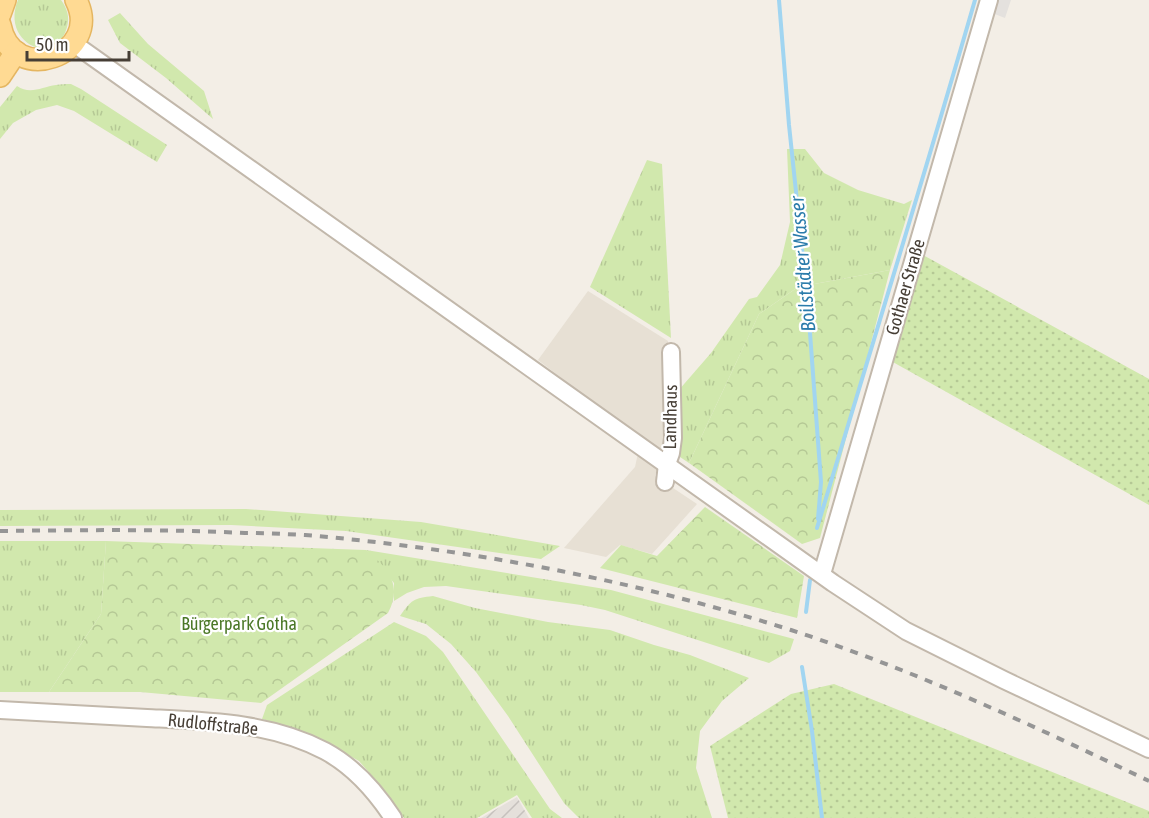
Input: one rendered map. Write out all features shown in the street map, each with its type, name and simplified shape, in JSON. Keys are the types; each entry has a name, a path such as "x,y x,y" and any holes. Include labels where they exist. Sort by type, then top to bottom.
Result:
{"main road":[{"path":"0,14 4,0"},
{"path":"0,25 4,38 16,52 31,59 47,59 62,54 77,36 81,20 76,0"},
{"path":"0,75 16,52"}],"street":[{"name":"Gothaer Straße","path":"822,574 989,0"},
{"path":"73,43 822,574 906,631 1149,749"},
{"name":"Landhaus","path":"665,482 673,438 671,352"},
{"name":"Rudloffstraße","path":"0,710 218,722 256,727 282,734 307,742 341,762 367,784 393,818"}],"shaded area":[{"path":"996,0 1011,0 1005,18 992,13"},
{"path":"588,291 668,341 666,441 655,476 697,504 652,554 620,545 606,557 564,548 635,467 641,439 538,360"},
{"path":"517,797 529,818 481,818"}],"green space":[{"path":"18,0 61,0 68,20 61,40 52,47 42,48 23,39 14,15"},
{"path":"120,13 148,44 204,91 213,119 166,78 120,43 108,20"},
{"path":"71,84 167,145 157,162 74,111 57,105 36,110 13,123 0,139 0,107 17,86 31,90"},
{"path":"787,149 805,149 824,173 858,190 904,204 912,200 890,270 798,287 759,314 689,463 677,455 678,391 711,353 749,299 757,297 780,265 790,222"},
{"path":"647,160 662,164 671,338 590,287"},
{"path":"923,255 1149,379 1149,505 891,361"},
{"path":"890,270 820,538 802,544 689,463 759,314 798,287"},
{"path":"705,507 804,576 797,618 600,568 621,545 657,556"},
{"path":"246,509 421,522 560,546 541,559 346,531 231,525 0,526 0,510"},
{"path":"0,541 106,541 101,614 49,692 0,692"},
{"name":"Bürgerpark Gotha","path":"106,541 366,550 387,570 394,594 388,613 261,703 140,692 49,692 101,614"},
{"path":"366,550 611,590 794,639 790,651 769,663 605,610 581,605 446,586 424,587 394,601 394,583"},
{"path":"433,596 475,608 548,622 610,630 690,655 749,678 722,701 700,731 696,768 712,818 579,818 564,803 508,716 476,672 451,644 426,624 400,616 414,601"},
{"path":"394,622 426,636 443,652 550,809 562,818 532,818 517,795 477,818 404,818 387,793 359,761 308,733 262,719 267,705"},
{"path":"834,684 1149,811 1149,818 728,818 710,746 791,694"}],"waterway":[{"name":"Boilstädter Wasser","path":"779,0 789,125 808,306 821,482 818,519"},
{"path":"817,528 975,0"},
{"name":"Boilstädter Wasser","path":"806,612 810,580"},
{"name":"Boilstädter Wasser","path":"802,667 822,818"}],"railway":[{"path":"0,531 154,530 305,535 490,558 611,582 732,612 837,646 972,700 1149,781"}]}
